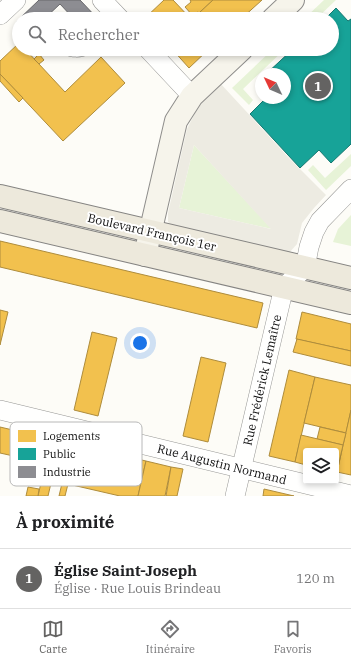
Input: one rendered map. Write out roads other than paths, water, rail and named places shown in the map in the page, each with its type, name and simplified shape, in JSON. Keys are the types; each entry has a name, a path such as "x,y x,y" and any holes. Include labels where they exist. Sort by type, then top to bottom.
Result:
{"main road":[{"path":"280,12 293,0"},
{"path":"145,255 176,121 192,96 235,56"},
{"name":"Boulevard François 1er","path":"0,196 351,278"},
{"name":"Boulevard François 1er","path":"0,221 351,303"}],"street":[{"path":"0,15 16,0"},
{"path":"102,0 113,12"},
{"path":"155,56 192,96"},
{"path":"284,287 304,268 312,240 320,221 351,189"},
{"name":"Rue Frédérick Lemaître","path":"234,496 284,287"},
{"name":"Rue Augustin Normand","path":"0,410 49,422"},
{"name":"Rue Augustin Normand","path":"142,445 351,495"}],"place":[{"name":"Église Saint-Joseph","path":"318,86"}]}
